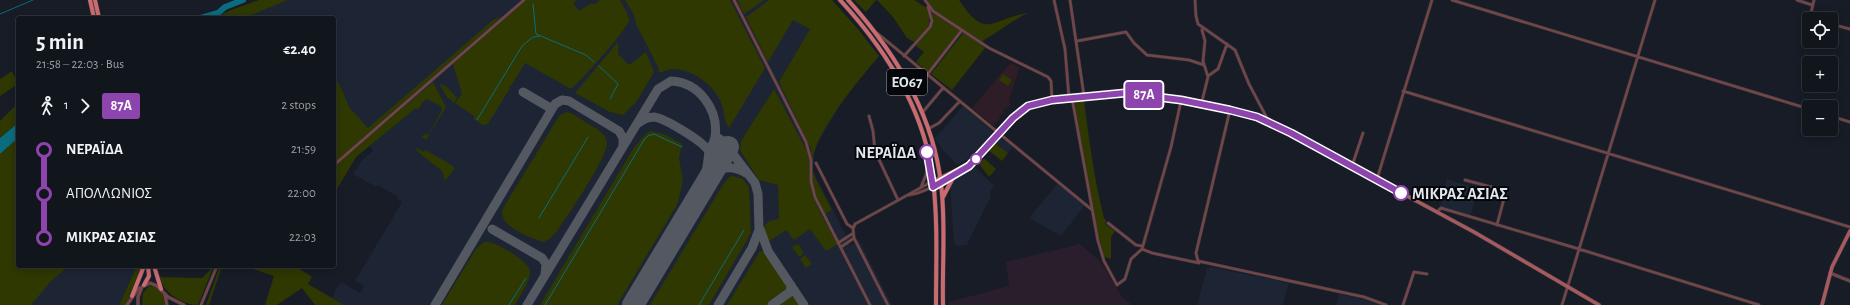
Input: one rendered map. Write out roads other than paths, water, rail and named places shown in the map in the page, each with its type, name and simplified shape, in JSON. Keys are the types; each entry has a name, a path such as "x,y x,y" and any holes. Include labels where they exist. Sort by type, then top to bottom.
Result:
{"main road":[{"path":"90,0 94,16"},
{"path":"95,0 99,16"},
{"name":"ΕΟ67","path":"840,0 867,31 895,70 914,108 928,155 933,181"},
{"name":"ΕΟ67","path":"848,0 875,32 899,66 922,113 928,129 941,180"},
{"path":"936,305 933,181 954,176 972,162 1025,108 1050,100 1125,93 1181,100 1230,110 1269,122 1437,212 1599,305"},
{"path":"933,187 941,180 972,162"},
{"path":"942,199 954,176"},
{"path":"941,180 943,305"},
{"path":"1822,305 1830,274 1850,231"},
{"path":"132,296 143,268"},
{"path":"143,286 148,276 148,268"},
{"path":"155,268 161,289"}],"street":[{"path":"336,163 524,0"},
{"path":"734,0 806,142 811,160 811,181 813,192 870,305"},
{"path":"904,56 930,27 932,21 925,0"},
{"path":"1054,0 1065,49 1091,209 1103,258 1117,285 1125,279 1131,259 1142,247 1171,147 1181,100"},
{"path":"1070,0 1077,41 1083,96"},
{"path":"1195,0 1198,24 1205,37 1202,58 1208,77 1201,105"},
{"path":"1376,180 1432,0"},
{"path":"1452,0 1802,107"},
{"path":"1562,305 1655,0"},
{"path":"1798,0 1812,5"},
{"path":"1811,12 1814,0"},
{"path":"927,5 989,48 1049,78 1051,85 1050,100"},
{"path":"1198,24 1207,32 1235,50 1248,84 1269,122"},
{"path":"1838,26 1850,29"},
{"path":"927,75 963,30"},
{"path":"875,32 1091,209"},
{"path":"1077,41 1126,32 1134,43 1147,55 1189,60 1204,65"},
{"path":"1208,77 1218,69 1227,44"},
{"path":"922,113 943,88"},
{"path":"1403,92 1850,227"},
{"path":"928,129 939,123 960,101"},
{"path":"1195,262 1230,110"},
{"path":"869,116 873,131 875,151 898,200"},
{"path":"1838,118 1850,122"},
{"path":"1352,166 1363,133"},
{"path":"920,188 927,172 928,155"},
{"path":"816,163 847,224 853,228"},
{"path":"1465,180 1506,191 1497,225"},
{"path":"888,305 854,238 853,228 855,224 933,181"},
{"path":"909,195 918,194 933,187"},
{"path":"1437,212 1441,208 1759,305"},
{"path":"1108,223 1136,245 1152,253 1364,298 1386,305"},
{"path":"838,243 853,234"},
{"path":"841,247 854,238"},
{"path":"1196,258 1199,263"},
{"path":"202,305 216,268"},
{"path":"1403,305 1414,272 1427,274"},
{"path":"1830,274 1850,281"},
{"path":"128,305 132,296 138,289 152,284 184,305"},
{"path":"138,305 138,297 143,286"},
{"path":"164,293 167,305"}],"water":[{"path":"16,125 16,140 0,154 0,138"}],"waterway":[{"path":"0,14 33,0"},
{"path":"208,16 218,13 225,7 243,0"},
{"path":"533,4 536,34 586,55 594,62"},
{"path":"477,120 522,46 533,37 540,36"},
{"path":"599,66 618,84 610,99"},
{"path":"545,305 644,140 648,136 654,134 682,147"},
{"path":"539,218 588,137"},
{"path":"699,305 744,230"},
{"path":"509,305 526,278"}],"place":[{"name":"ΝΕΡΑΪΔΑ","path":"927,152"},
{"name":"ΜΙΚΡΑΣ ΑΣΙΑΣ","path":"1401,193"}]}
